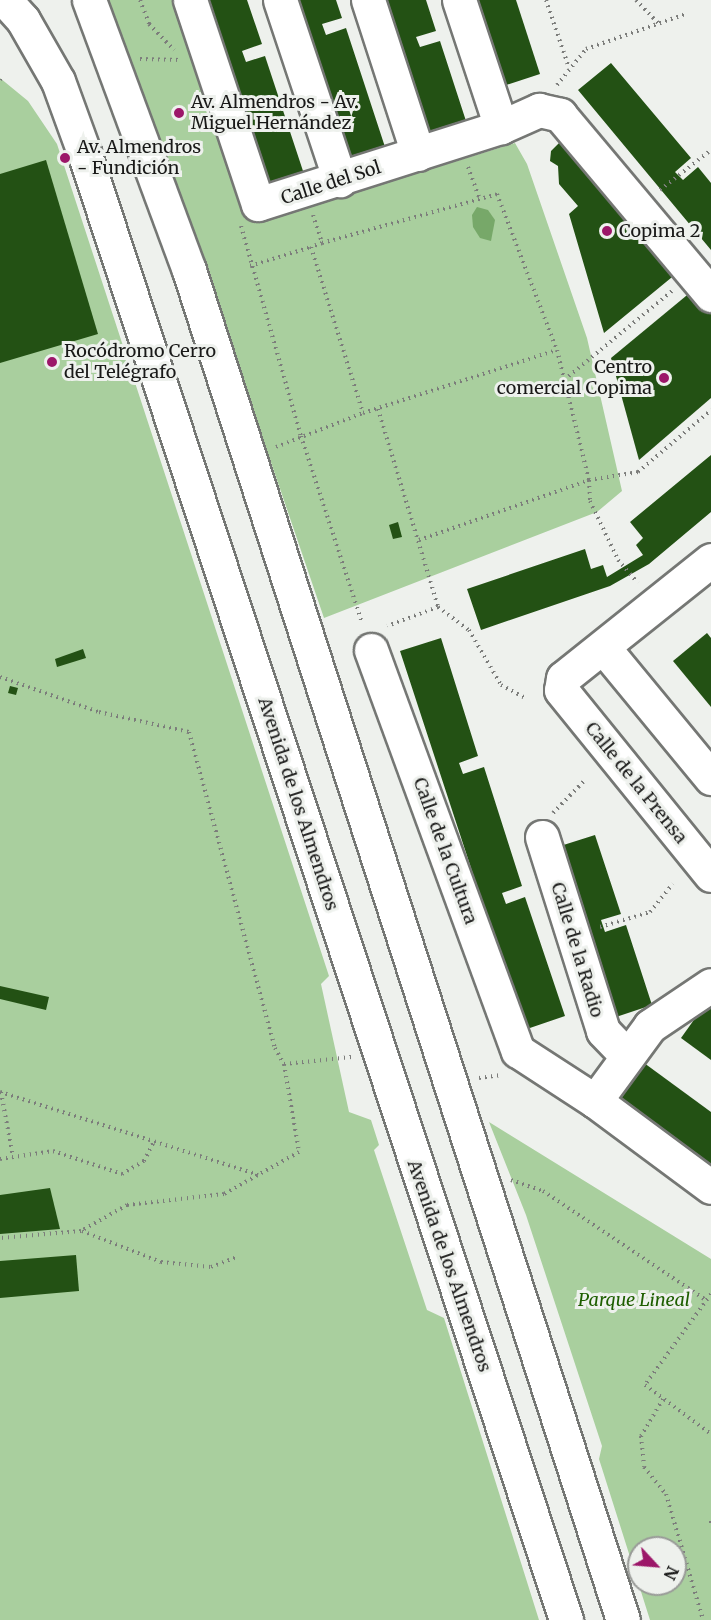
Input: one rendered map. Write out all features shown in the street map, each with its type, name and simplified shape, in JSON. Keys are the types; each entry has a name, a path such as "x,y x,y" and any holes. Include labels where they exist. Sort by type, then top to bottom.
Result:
{"main road":[{"name":"Avenida de los Almendros","path":"5,0 23,20 58,81 85,155 566,1620"},
{"path":"89,0 189,270 623,1620"},
{"name":"Calle del Sol","path":"190,0 255,199 264,205 501,127 539,110"},
{"path":"280,0 340,180"},
{"path":"368,0 418,154"},
{"path":"459,0 501,127"},
{"path":"539,110 560,115 702,284"},
{"path":"711,560 603,647 711,778"},
{"name":"Calle de la Cultura","path":"368,642 510,1063"},
{"name":"Calle de la Prensa","path":"603,647 563,678 561,690 711,875"},
{"name":"Calle de la Radio","path":"542,837 603,1030 626,1055"},
{"path":"595,1101 626,1055 650,1026 710,987"},
{"path":"510,1063 595,1101 711,1187"}],"path":[{"path":"546,0 569,68"},
{"path":"636,0 658,24"},
{"path":"539,110 569,68 586,50 686,14"},
{"path":"127,58 184,61"},
{"path":"639,207 711,150"},
{"path":"304,192 322,243"},
{"path":"249,267 322,243 497,194 557,350 589,480 590,501 618,560 638,583"},
{"path":"311,247 363,413"},
{"path":"564,380 702,284"},
{"path":"267,451 363,413 557,350"},
{"path":"378,409 438,607 469,630 501,685 524,697"},
{"path":"419,540 589,480 638,472 711,410"},
{"path":"301,436 368,642 438,607"},
{"path":"0,677 99,712 189,732 275,1047 284,1064 299,1152 224,1194 127,1205 81,1231 0,1238"},
{"path":"542,837 544,821 586,779"},
{"path":"572,935 650,912 674,884"},
{"path":"284,1064 337,1059"},
{"path":"469,1080 510,1063"},
{"path":"13,1157 0,1092 258,1175"},
{"path":"0,1159 62,1153 96,1168 122,1174 144,1161 154,1141"},
{"path":"502,1177 543,1191 706,1300"},
{"path":"81,1231 161,1262 211,1267 237,1257"},
{"path":"711,1294 645,1385 711,1434"},
{"path":"663,1399 641,1436 644,1467 666,1494 704,1620"}],"green space":[{"path":"106,0 179,0 255,218 270,219 515,143 527,164 587,338 622,491 597,512 324,618 182,201"},
{"path":"0,78 28,101 57,144 329,976 321,984 349,1112 371,1120 379,1145 374,1150 427,1310 444,1318 539,1620 0,1620"},
{"name":"Parque Lineal","path":"489,1122 711,1259 711,1620 650,1620 642,1596 687,1596 687,1536 627,1536 627,1547 599,1459 602,1446 526,1215"}],"shaded area":[{"path":"477,207 488,210 495,220 491,241 480,238 473,227 472,215"}],"building":[{"path":"202,0 247,0 262,44 242,51 246,62 265,56 304,174 263,187"},
{"path":"292,0 336,0 342,18 322,24 326,35 346,28 385,147 344,160"},
{"path":"381,0 426,0 436,31 416,37 420,47 440,41 466,121 425,135"},
{"path":"471,0 516,0 540,74 500,87"},
{"path":"611,63 691,158 675,172 683,180 698,167 711,183 711,250 578,90"},
{"name":"Copima 2","path":"564,138 677,273 604,333 569,214 578,206 559,184 558,166 550,161 551,151"},
{"path":"46,160 98,334 0,363 0,174"},
{"name":"Centro comercial Copima","path":"692,291 711,314 711,398 639,460 611,358"},
{"path":"711,455 711,512 649,564 610,586 481,630 467,589 585,549 591,569 603,565 607,577 643,555 636,545 643,538 630,522"},
{"path":"398,522 402,537 393,539 389,525"},
{"path":"707,633 711,638 711,707 673,661"},
{"path":"441,638 478,756 459,763 463,774 484,767 522,886 502,893 506,904 525,897 565,1016 524,1030 400,651"},
{"path":"83,649 86,658 57,667 55,659"},
{"path":"10,686 18,688 16,695 8,693"},
{"path":"595,835 621,914 601,920 605,932 626,925 652,1005 610,1019 554,848"},
{"path":"0,986 49,997 46,1010 0,999"},
{"path":"706,1003 711,1007 711,1060 681,1038"},
{"path":"640,1060 711,1112 711,1166 615,1094"},
{"path":"50,1188 60,1229 0,1234 0,1195"},
{"path":"76,1255 79,1291 0,1298 0,1261"}],"place":[{"name":"Av. Almendros - Av. Miguel Hernández","path":"179,113"},
{"name":"Av. Almendros - Fundición","path":"65,158"},
{"name":"Copima 2","path":"607,231"},
{"name":"Rocódromo Cerro del Telégrafo","path":"52,362"},
{"name":"Centro comercial Copima","path":"664,378"}]}
